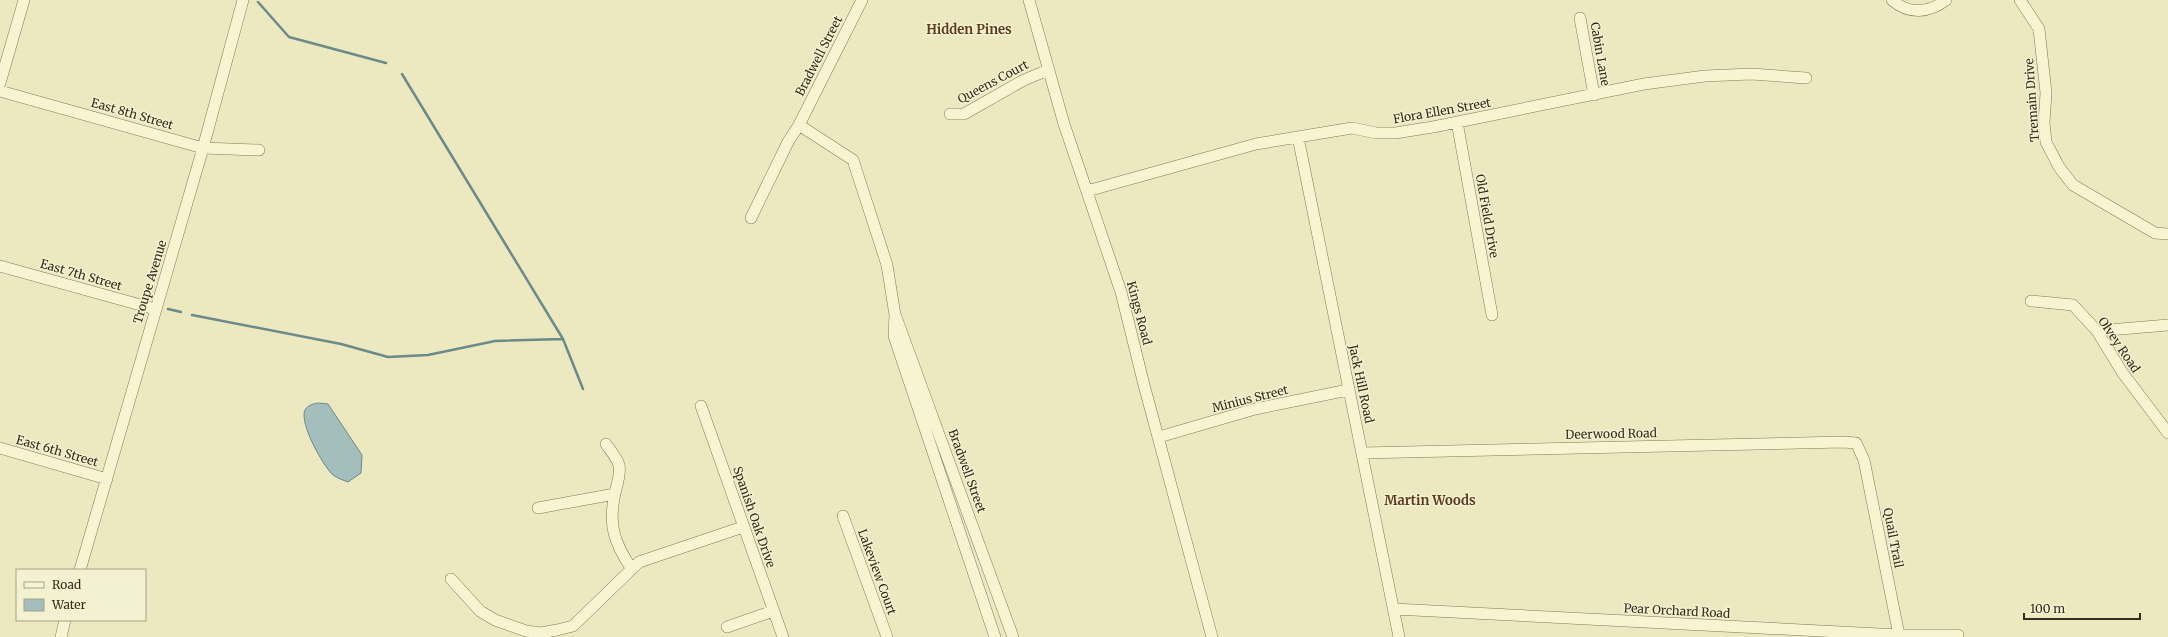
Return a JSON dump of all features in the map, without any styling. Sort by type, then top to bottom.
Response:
[{"type":"street","points":[[0,83],[24,0]]},
{"type":"street","name":"Troupe Avenue","points":[[80,569],[203,148],[243,0]]},
{"type":"street","name":"Bradwell Street","points":[[751,218],[788,142],[799,125],[862,0]]},
{"type":"street","name":"Kings Road","points":[[1029,0],[1048,70],[1121,292],[1212,637]]},
{"type":"street","points":[[1892,0],[1899,6],[1921,11],[1931,10],[1946,0]]},
{"type":"street","name":"Tremain Drive","points":[[2020,0],[2039,29],[2046,93],[2044,123],[2046,142],[2059,167],[2073,185],[2155,233],[2168,234]]},
{"type":"street","name":"Cabin Lane","points":[[1580,18],[1594,95]]},
{"type":"street","name":"Queens Court","points":[[950,114],[964,114],[1024,80],[1048,70]]},
{"type":"street","name":"Flora Ellen Street","points":[[1087,191],[1256,144],[1352,128],[1376,133],[1395,133],[1644,84],[1705,76],[1751,74],[1806,78]]},
{"type":"street","name":"East 8th Street","points":[[0,91],[203,148],[259,150]]},
{"type":"street","name":"Old Field Drive","points":[[1457,122],[1492,315]]},
{"type":"street","name":"Bradwell Street","points":[[799,125],[852,160],[884,253],[892,289],[895,315],[894,336],[995,637]]},
{"type":"street","name":"Jack Hill Road","points":[[1298,137],[1399,637]]},
{"type":"street","name":"East 7th Street","points":[[0,266],[155,309]]},
{"type":"street","name":"Olvey Road","points":[[2031,301],[2073,305],[2097,331],[2122,372],[2168,433]]},
{"type":"street","name":"Bradwell Street","points":[[895,315],[903,332],[1013,637]]},
{"type":"street","points":[[2097,331],[2168,325]]},
{"type":"street","name":"Minius Street","points":[[1159,437],[1255,409],[1348,390]]},
{"type":"street","name":"Spanish Oak Drive","points":[[701,406],[783,637]]},
{"type":"street","name":"Deerwood Road","points":[[1362,453],[1843,442],[1856,443],[1858,447]]},
{"type":"street","points":[[606,444],[618,465],[619,473],[612,524],[618,548],[631,568]]},
{"type":"street","name":"Quail Trail","points":[[1858,447],[1864,460],[1899,635]]},
{"type":"street","name":"East 6th Street","points":[[0,448],[107,479]]},
{"type":"street","points":[[538,508],[615,494]]},
{"type":"street","name":"Lakeview Court","points":[[843,516],[887,637]]},
{"type":"street","points":[[451,579],[480,611],[495,620],[524,634],[541,633],[573,626],[593,609],[638,562],[743,527]]},
{"type":"street","name":"Pear Orchard Road","points":[[1394,609],[1899,635],[1958,635]]},
{"type":"street","points":[[727,627],[773,611]]},
{"type":"street","points":[[60,637],[66,621]]},
{"type":"water","points":[[312,404],[328,404],[362,455],[361,473],[348,482],[333,475],[329,470],[318,454],[305,424],[304,416],[306,408]]},
{"type":"waterway","points":[[258,2],[289,37],[386,63]]},
{"type":"waterway","points":[[402,74],[563,339],[583,389]]},
{"type":"waterway","points":[[168,309],[181,312]]},
{"type":"waterway","points":[[192,315],[341,344],[388,357],[428,355],[495,341],[563,339]]},
{"type":"district","name":"Hidden Pines","points":[[969,29]]},
{"type":"district","name":"Martin Woods","points":[[1430,500]]}]
